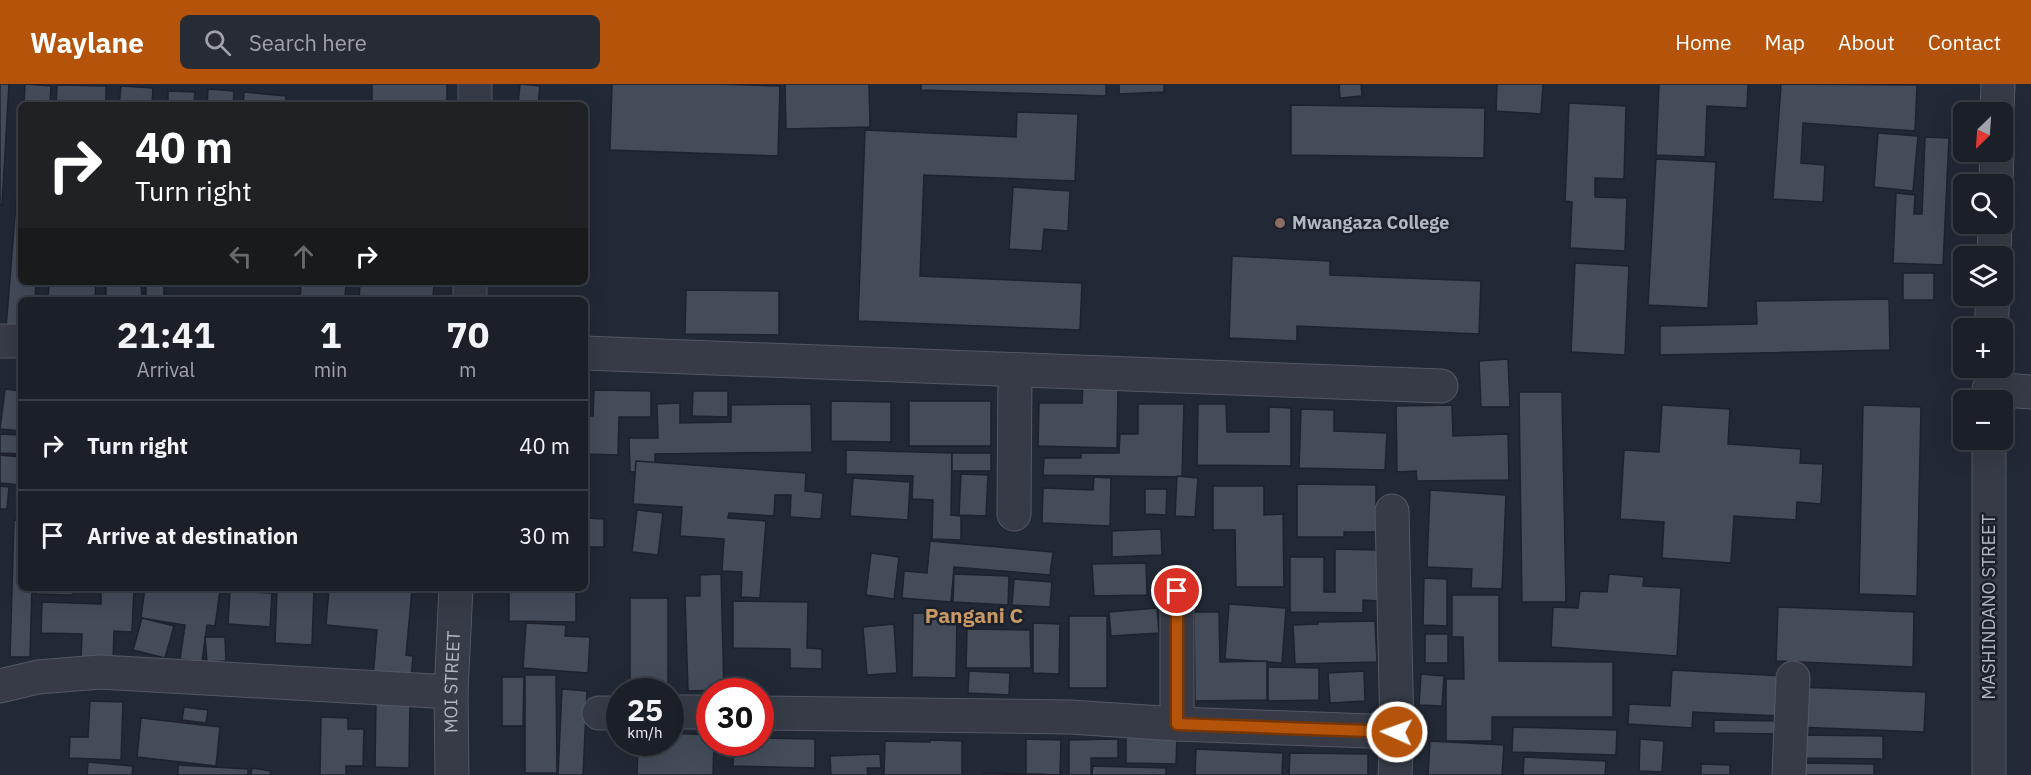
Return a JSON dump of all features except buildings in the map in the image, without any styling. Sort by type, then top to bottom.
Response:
[{"type":"street","points":[[475,84],[475,102]]},
{"type":"street","points":[[1997,102],[1998,84]]},
{"type":"street","points":[[0,341],[18,341]]},
{"type":"street","points":[[588,353],[1441,386]]},
{"type":"street","points":[[1014,514],[1015,370]]},
{"type":"street","points":[[1989,386],[2031,392]]},
{"type":"street","name":"MASHINDANO STREET","points":[[1989,450],[1989,775]]},
{"type":"street","points":[[1392,511],[1397,732],[1395,775]]},
{"type":"street","name":"MOI STREET","points":[[452,775],[451,692],[456,591]]},
{"type":"street","points":[[1177,591],[1177,724]]},
{"type":"street","points":[[0,686],[38,677],[100,672],[451,692]]},
{"type":"street","points":[[1789,775],[1793,678]]},
{"type":"street","points":[[774,712],[1070,717],[1177,724],[1397,732]]},
{"type":"place","name":"Mwangaza College","points":[[1280,223]]},
{"type":"district","name":"Pangani C","points":[[974,616]]},
{"type":"route","points":[[1177,591],[1177,724],[1397,732]]}]
